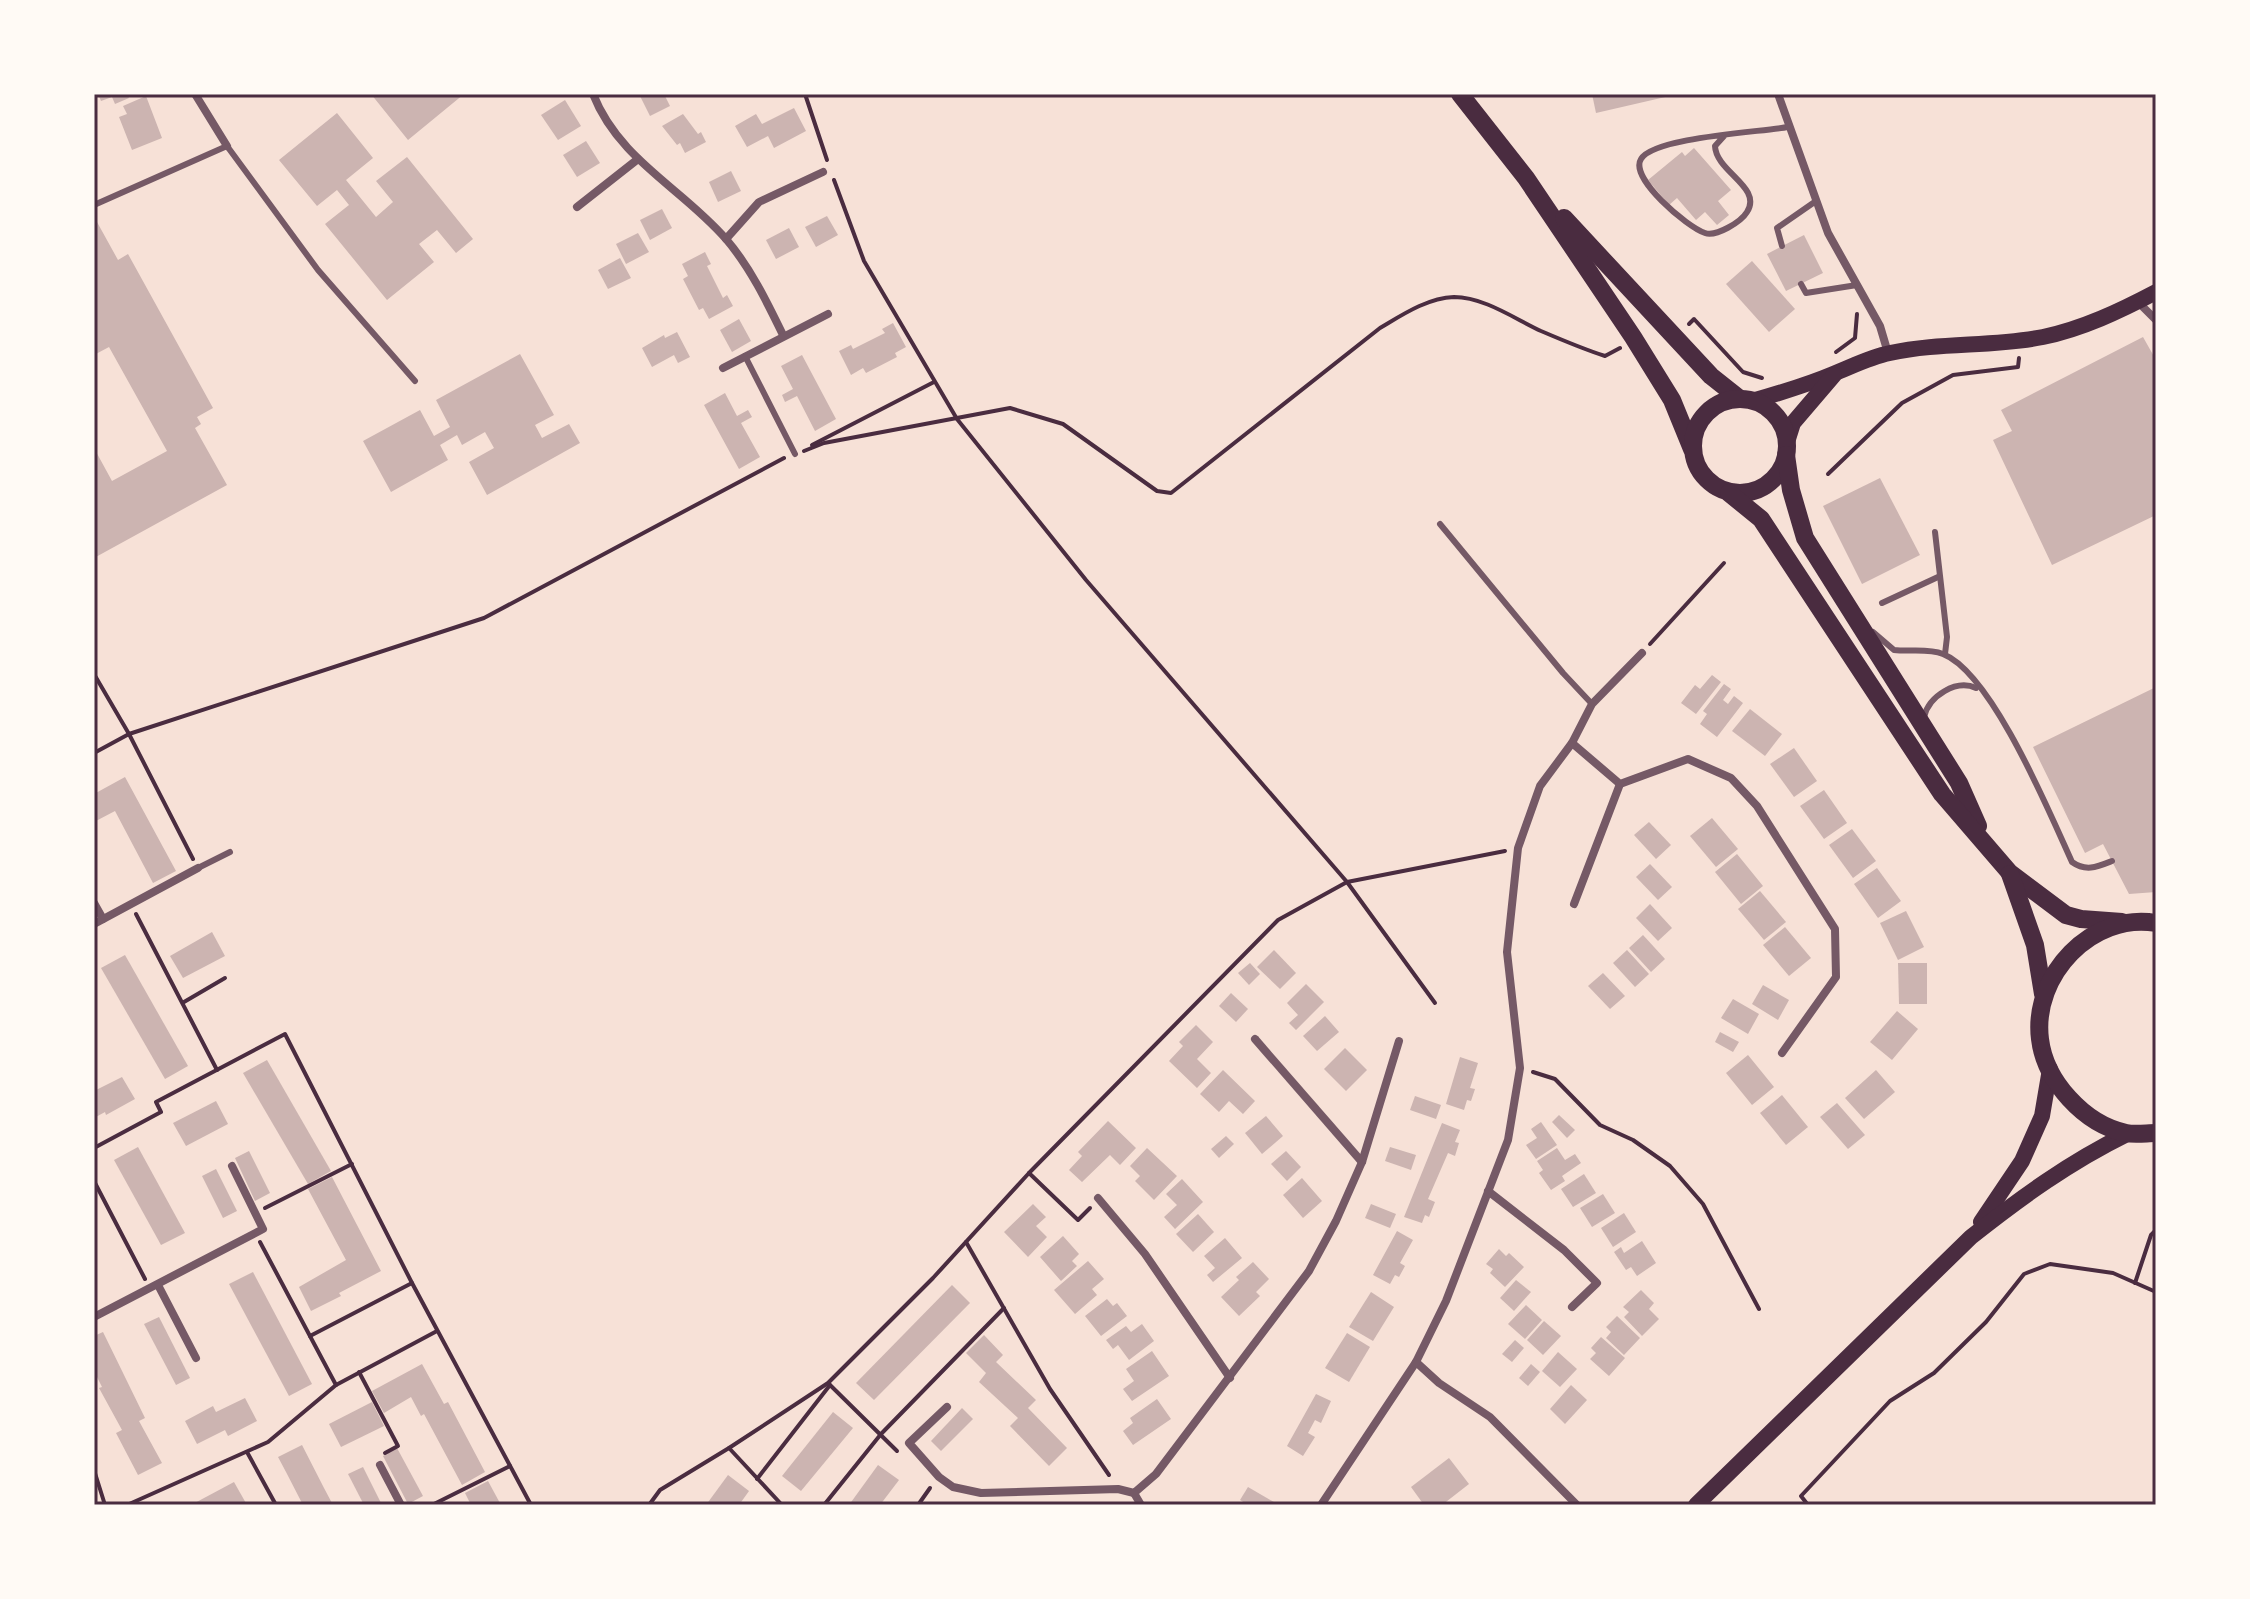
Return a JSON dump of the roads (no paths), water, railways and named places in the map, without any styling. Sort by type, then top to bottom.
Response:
[{"type":"main road","points":[[1460,94],[1526,178],[1633,337],[1672,400],[1702,475],[1710,484],[1729,493],[1761,519],[1942,794],[2010,873],[2066,915],[2081,919],[2156,923]]},
{"type":"main road","points":[[1526,178],[1711,376],[1746,400],[1766,407],[1778,418],[1787,449],[1791,490],[1805,538],[1959,783],[1984,840]]},
{"type":"main road","points":[[1692,449],[1700,422],[1711,409],[1725,401],[1746,400],[1832,365],[1855,363],[1888,353],[1929,346],[2043,337],[2077,327],[2156,292]]},
{"type":"main road","points":[[1729,493],[1745,494],[1761,489],[1773,480],[1782,468],[1793,423],[1832,365]]},
{"type":"main road","points":[[2010,873],[2035,945],[2043,994],[2040,1040],[2050,1069],[2068,1098],[2104,1125],[2127,1134],[2156,1133]]},
{"type":"main road","points":[[2043,994],[2065,958],[2086,938],[2122,922]]},
{"type":"main road","points":[[1971,1237],[2022,1161],[2042,1116],[2050,1069]]},
{"type":"main road","points":[[1696,1505],[1971,1237],[2085,1154],[2127,1134]]},
{"type":"street","points":[[195,94],[227,146]]},
{"type":"street","points":[[593,94],[602,118],[638,159],[726,239],[762,291],[783,335]]},
{"type":"street","points":[[1778,94],[1828,233],[1880,326],[1888,353]]},
{"type":"street","points":[[577,207],[638,159]]},
{"type":"street","points":[[726,239],[759,202],[823,172]]},
{"type":"street","points":[[2137,302],[2156,320]]},
{"type":"street","points":[[723,368],[828,314]]},
{"type":"street","points":[[1321,1505],[1416,1362],[1446,1301],[1508,1140],[1520,1068],[1507,952],[1518,848],[1540,786],[1572,743],[1592,704],[1642,653]]},
{"type":"street","points":[[1572,743],[1620,784]]},
{"type":"street","points":[[1574,904],[1620,784],[1688,759],[1731,778],[1757,806],[1835,929],[1836,977],[1782,1053]]},
{"type":"street","points":[[94,903],[98,922],[198,868]]},
{"type":"street","points":[[1255,1039],[1362,1162]]},
{"type":"street","points":[[1134,1493],[1156,1474],[1309,1271],[1336,1221],[1362,1162],[1399,1041]]},
{"type":"street","points":[[94,1317],[263,1229],[232,1166]]},
{"type":"street","points":[[1488,1191],[1564,1250],[1597,1283],[1572,1307]]},
{"type":"street","points":[[1098,1198],[1162,1277],[1230,1378]]},
{"type":"street","points":[[154,1286],[196,1358]]},
{"type":"street","points":[[1416,1362],[1439,1383],[1490,1417],[1577,1505]]},
{"type":"street","points":[[947,1407],[909,1443],[939,1477],[953,1487],[981,1493],[1118,1489],[1134,1493],[1141,1505]]},
{"type":"street","points":[[380,1465],[401,1505]]},
{"type":"lane","points":[[1725,135],[1715,146],[1715,155],[1746,188],[1750,202],[1746,214],[1715,234],[1703,233],[1667,206],[1644,181],[1639,171],[1640,160],[1649,151],[1664,145],[1725,135],[1788,127]]},
{"type":"lane","points":[[94,205],[227,146],[318,270],[415,381]]},
{"type":"lane","points":[[1782,246],[1777,228],[1816,201]]},
{"type":"lane","points":[[1801,284],[1806,293],[1857,285]]},
{"type":"lane","points":[[745,356],[795,454]]},
{"type":"lane","points":[[1440,524],[1592,704]]},
{"type":"lane","points":[[1935,532],[1947,637],[1945,654]]},
{"type":"lane","points":[[1882,603],[1938,577]]},
{"type":"lane","points":[[1838,594],[1884,644],[1894,650],[1945,654],[1963,668],[2011,733],[2072,862],[2081,869],[2095,868],[2112,861]]},
{"type":"lane","points":[[1922,724],[1926,708],[1956,685],[1968,684],[1980,690]]},
{"type":"lane","points":[[198,868],[230,852]]}]
